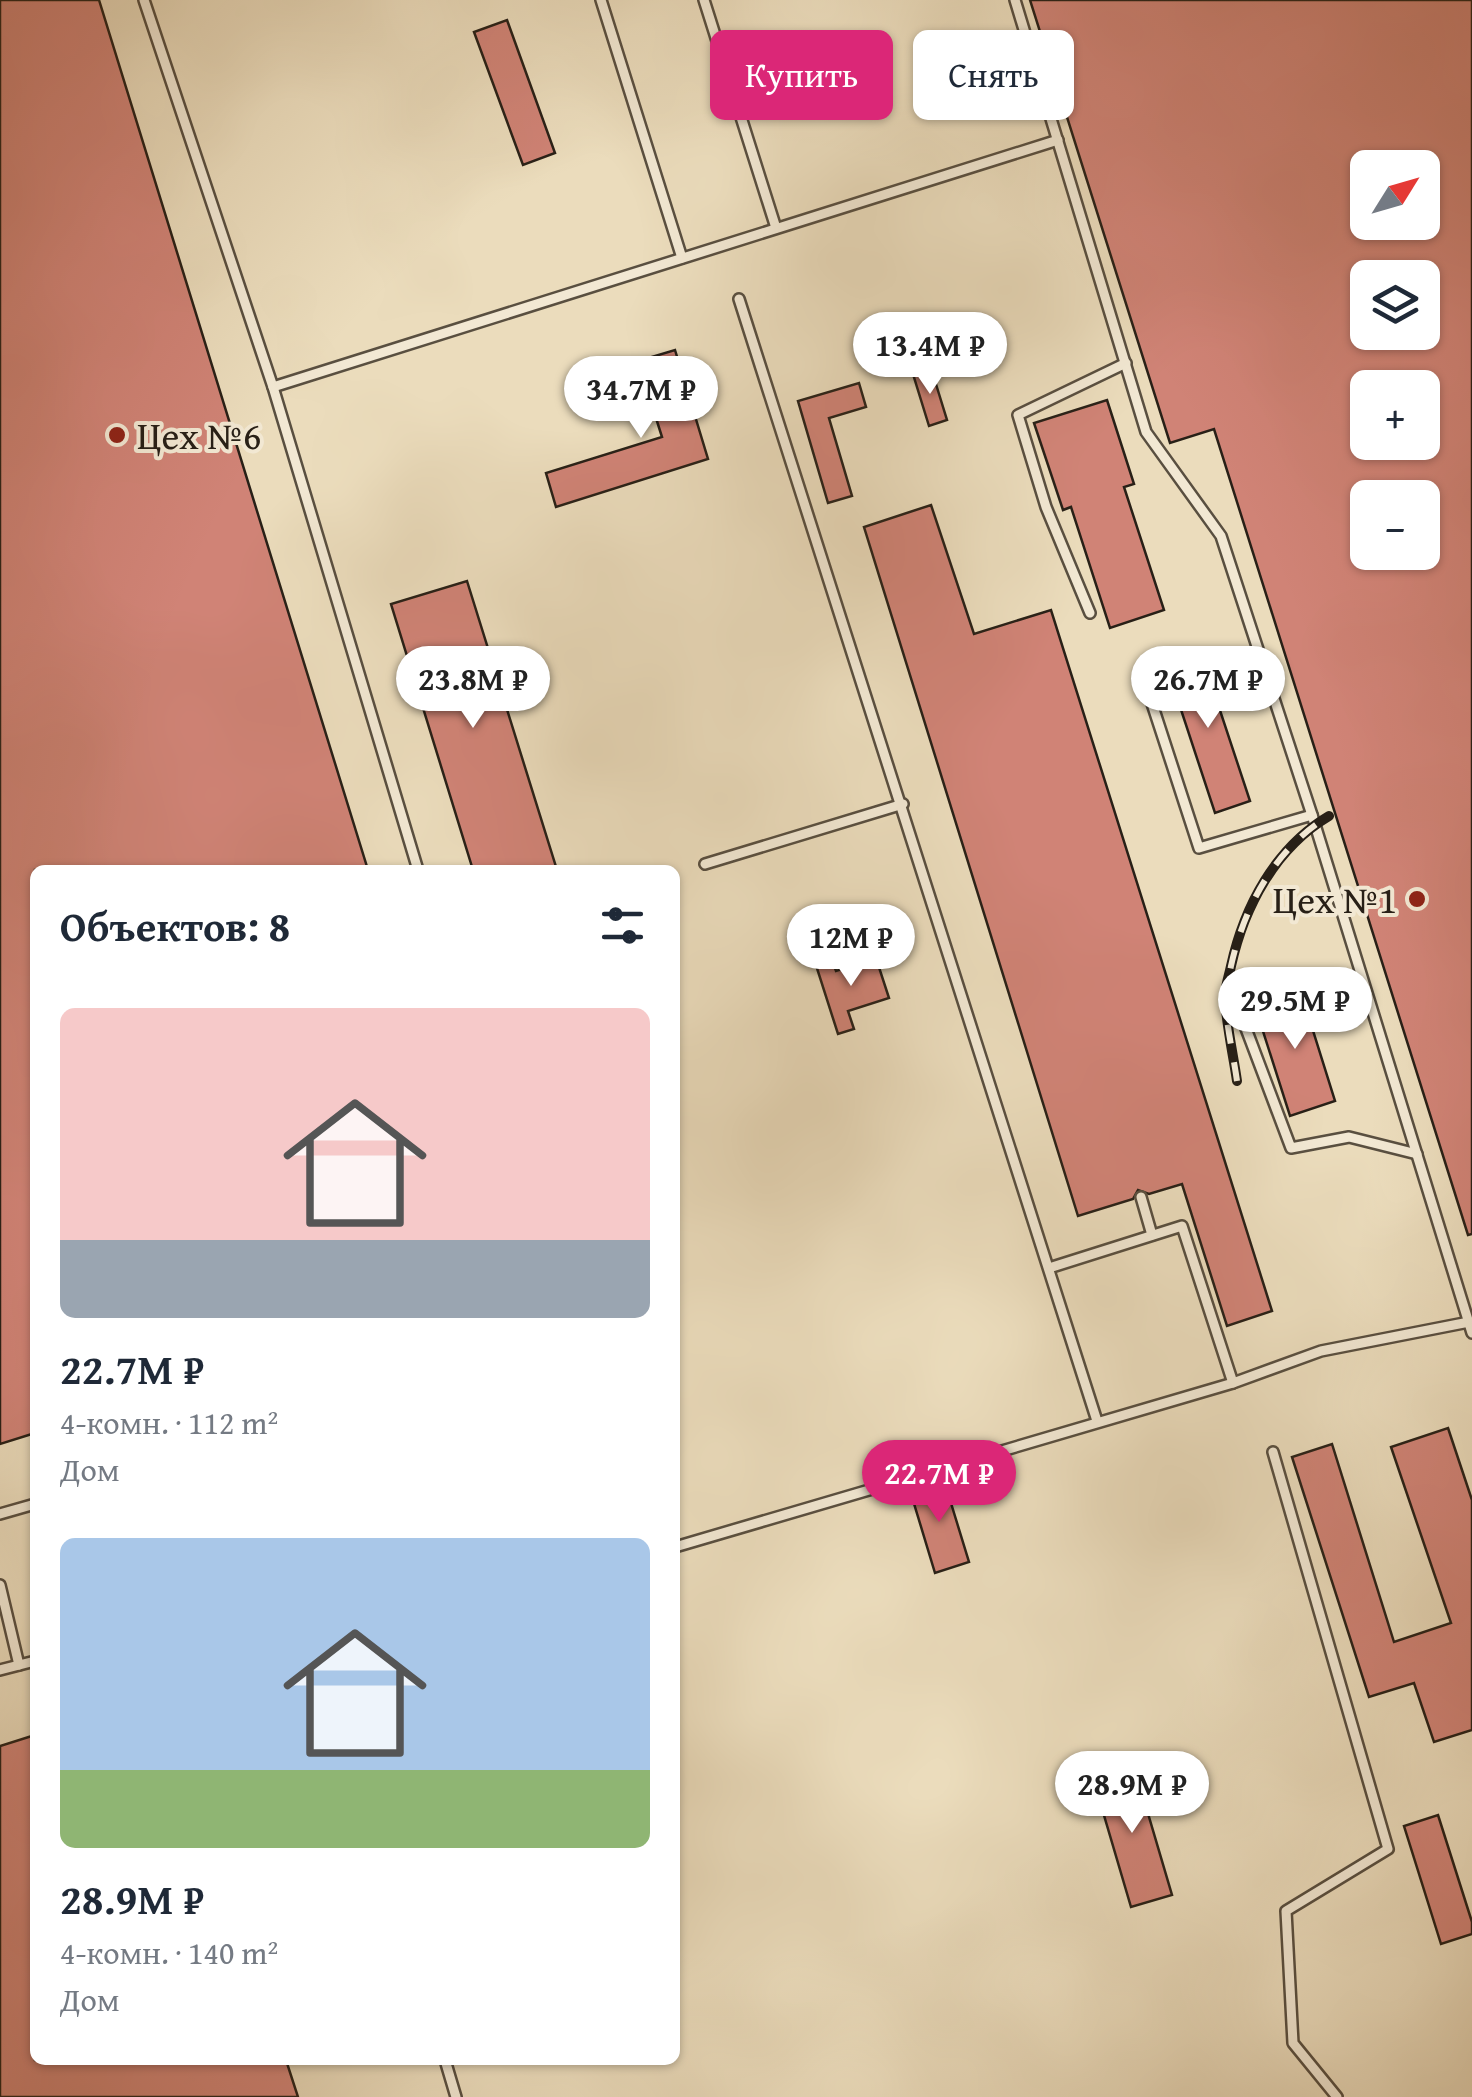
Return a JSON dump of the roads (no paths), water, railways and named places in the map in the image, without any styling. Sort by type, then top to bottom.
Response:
[{"type":"lane","points":[[144,0],[273,386],[417,865]]},
{"type":"lane","points":[[602,0],[682,258]]},
{"type":"lane","points":[[704,0],[776,228]]},
{"type":"lane","points":[[680,1546],[1232,1383],[1320,1351],[1470,1327],[1312,815],[1221,536],[1146,432],[1016,0]]},
{"type":"lane","points":[[273,386],[1058,140]]},
{"type":"lane","points":[[739,299],[1097,1422]]},
{"type":"lane","points":[[1090,613],[1046,508],[1018,415],[1126,363]]},
{"type":"lane","points":[[1144,682],[1199,848],[1312,815]]},
{"type":"lane","points":[[704,864],[903,804]]},
{"type":"lane","points":[[1236,1002],[1291,1148],[1349,1137],[1417,1154]]},
{"type":"lane","points":[[1141,1196],[1152,1236]]},
{"type":"lane","points":[[1049,1268],[1182,1226],[1232,1383]]},
{"type":"lane","points":[[1273,1452],[1388,1850],[1286,1911],[1293,2043],[1338,2097]]},
{"type":"lane","points":[[0,1514],[30,1505]]},
{"type":"lane","points":[[0,1586],[19,1665]]},
{"type":"lane","points":[[0,1670],[30,1662]]},
{"type":"lane","points":[[446,2065],[456,2097]]},
{"type":"railway","points":[[1237,1081],[1225,996],[1244,922],[1278,862],[1310,829],[1329,816]]},
{"type":"place","name":"Цех №6","points":[[117,435]]},
{"type":"place","name":"Цех №1","points":[[1417,899]]}]
